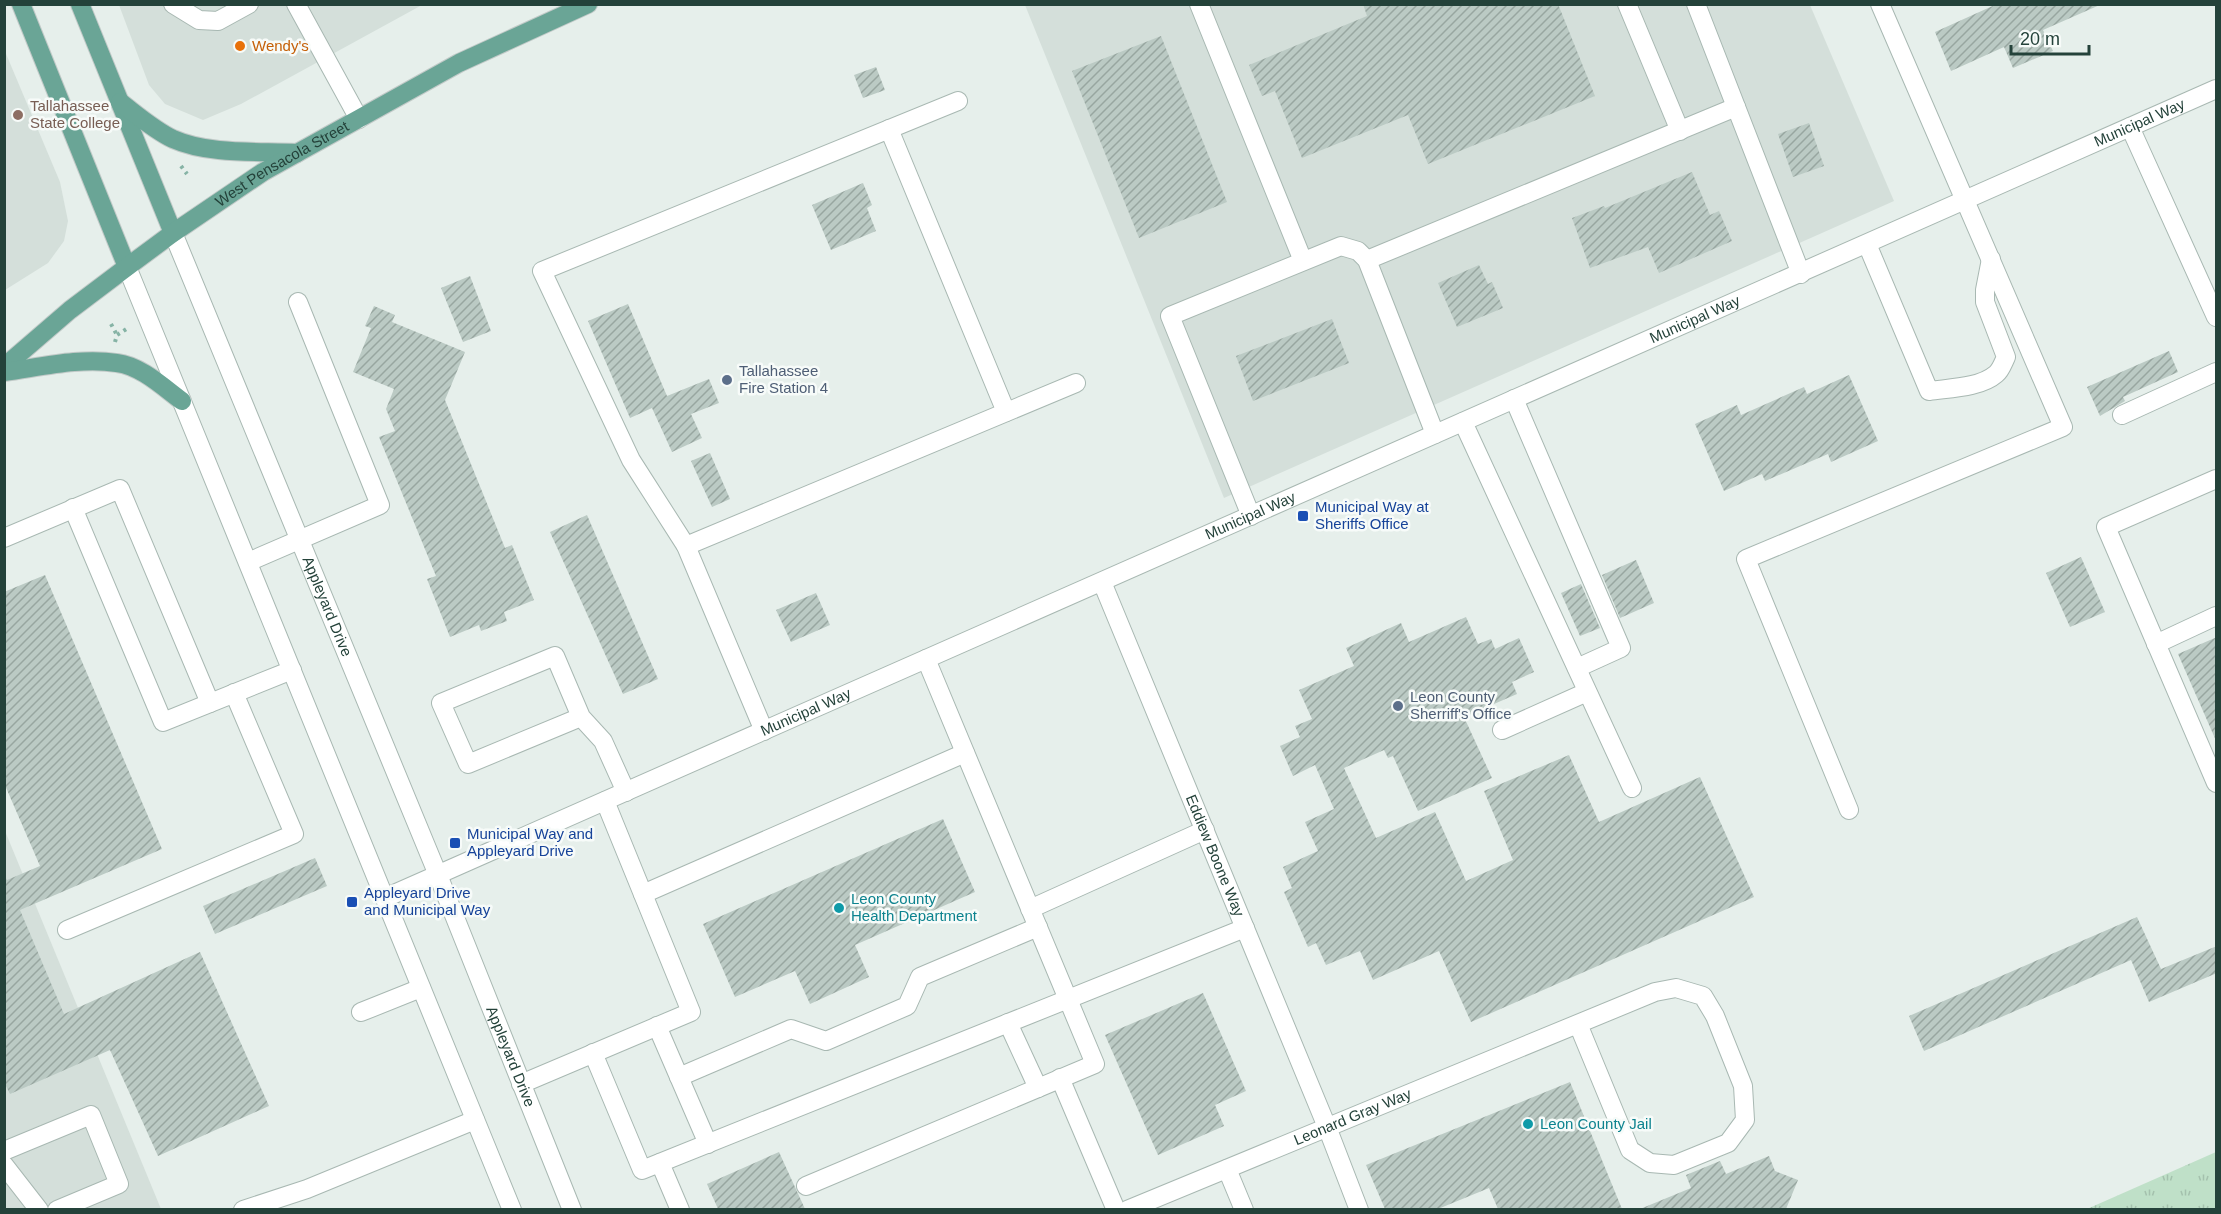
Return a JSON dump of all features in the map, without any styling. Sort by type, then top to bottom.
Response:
[{"type":"main road","points":[[21,4],[127,267]]},
{"type":"main road","name":"Appleyard Drive","points":[[80,4],[173,233]]},
{"type":"main road","name":"West Pensacola Street","points":[[4,367],[70,310],[127,267],[263,172],[459,63],[585,5]]},
{"type":"main road","points":[[120,102],[154,128],[173,139],[203,148],[297,153]]},
{"type":"main road","points":[[4,372],[76,362],[118,363],[144,374],[182,400]]},
{"type":"street","points":[[173,4],[199,20],[203,12],[218,21],[249,4]]},
{"type":"street","points":[[296,4],[359,119]]},
{"type":"street","points":[[1199,4],[1303,261]]},
{"type":"street","points":[[1627,4],[1680,131]]},
{"type":"street","points":[[1696,4],[1801,274]]},
{"type":"street","points":[[1849,810],[1746,559],[2063,427],[1880,4]]},
{"type":"street","name":"Municipal Way","points":[[385,898],[2217,89]]},
{"type":"street","points":[[764,731],[686,546],[631,460],[542,271],[958,101]]},
{"type":"street","points":[[1367,260],[1736,107]]},
{"type":"street","points":[[2130,127],[2217,317]]},
{"type":"street","points":[[889,129],[1006,412]]},
{"type":"street","name":"Appleyard Drive","points":[[173,233],[438,875],[572,1209]]},
{"type":"street","points":[[1867,244],[1929,391],[1977,383],[1996,374],[2006,357],[1985,302],[1991,259]]},
{"type":"street","points":[[1251,516],[1170,316],[1341,246],[1358,251],[1367,260],[1435,434]]},
{"type":"street","points":[[127,267],[512,1209]]},
{"type":"street","points":[[248,562],[380,505],[298,302]]},
{"type":"street","points":[[1997,334],[2019,325]]},
{"type":"street","points":[[2122,415],[2217,372]]},
{"type":"street","points":[[686,546],[1076,383]]},
{"type":"street","points":[[1514,399],[1621,648],[1577,668]]},
{"type":"street","points":[[1463,422],[1632,788]]},
{"type":"street","points":[[2216,780],[2106,527],[2217,479]]},
{"type":"street","points":[[4,538],[120,489],[210,703]]},
{"type":"street","points":[[74,508],[163,722],[292,669]]},
{"type":"street","name":"Eddiew Boone Way","points":[[1102,582],[1328,1127],[1359,1209]]},
{"type":"street","points":[[2156,644],[2217,616]]},
{"type":"street","points":[[581,717],[468,764],[441,703],[555,656],[581,717],[603,741],[626,792]]},
{"type":"street","points":[[806,1186],[1095,1064],[926,659]]},
{"type":"street","points":[[1502,730],[1587,692]]},
{"type":"street","points":[[67,930],[294,834],[234,693]]},
{"type":"street","points":[[644,894],[965,753]]},
{"type":"street","points":[[522,1084],[691,1012],[605,801]]},
{"type":"street","points":[[1030,909],[1204,830]]},
{"type":"street","points":[[679,1077],[791,1029],[826,1041],[907,1006],[920,977],[1038,927]]},
{"type":"street","points":[[593,1053],[642,1170],[1245,928]]},
{"type":"street","points":[[361,1012],[421,988]]},
{"type":"street","points":[[1676,988],[1702,996],[1714,1016],[1743,1086],[1745,1120],[1728,1143],[1674,1165],[1650,1163],[1630,1150],[1578,1024],[1655,992],[1676,988]]},
{"type":"street","points":[[1008,1023],[1038,1088]]},
{"type":"street","name":"Leonard Gray Way","points":[[1127,1209],[1578,1024]]},
{"type":"street","points":[[657,1026],[708,1144]]},
{"type":"street","points":[[1060,1078],[1116,1209]]},
{"type":"street","points":[[4,1151],[92,1115],[119,1184],[57,1209]]},
{"type":"street","points":[[243,1209],[308,1189],[475,1120]]},
{"type":"street","points":[[660,1163],[680,1209]]},
{"type":"street","points":[[4,1165],[39,1209]]},
{"type":"street","points":[[1227,1168],[1244,1209]]},
{"type":"path","points":[[171,171],[181,165],[187,174]]},
{"type":"path","points":[[111,324],[117,335],[128,328]]},
{"type":"shaded area","name":"Wendy's","points":[[119,5],[422,5],[241,104],[203,120],[165,104],[149,85]]},
{"type":"shaded area","points":[[1025,5],[1810,5],[1894,201],[1224,498]]},
{"type":"shaded area","name":"Tallahassee State College","points":[[4,49],[60,182],[68,221],[64,241],[48,263],[5,290]]},
{"type":"shaded area","points":[[5,831],[161,1209],[5,1209]]},
{"type":"green space","points":[[2216,1152],[2216,1209],[2087,1209]]},
{"type":"building","points":[[1363,4],[1558,4],[1595,96],[1428,164],[1408,115],[1302,158],[1275,91],[1262,96],[1249,65],[1367,16]]},
{"type":"building","points":[[1997,4],[2102,4],[2043,30],[2053,51],[2013,68],[2004,47],[1951,71],[1935,32]]},
{"type":"building","points":[[1161,36],[1227,202],[1139,238],[1072,71]]},
{"type":"building","points":[[876,67],[885,90],[863,98],[854,75]]},
{"type":"building","points":[[1809,123],[1824,166],[1793,177],[1778,134]]},
{"type":"building","points":[[1692,172],[1710,215],[1719,211],[1732,241],[1659,273],[1648,247],[1590,268],[1572,218],[1604,206],[1605,208]]},
{"type":"building","points":[[863,183],[872,205],[867,208],[876,231],[831,250],[812,205]]},
{"type":"building","points":[[1479,265],[1488,284],[1492,282],[1503,308],[1457,327],[1438,283]]},
{"type":"building","points":[[470,276],[491,331],[463,342],[441,288]]},
{"type":"building","points":[[628,304],[667,396],[709,379],[719,403],[691,414],[702,438],[672,452],[652,408],[630,418],[588,321]]},
{"type":"building","points":[[374,306],[395,315],[392,322],[465,352],[445,400],[505,548],[512,545],[534,600],[504,612],[507,621],[481,631],[479,625],[450,637],[427,579],[436,576],[379,437],[395,431],[386,409],[394,389],[353,372],[371,328],[365,326]]},
{"type":"building","points":[[1332,319],[1349,363],[1253,401],[1236,356]]},
{"type":"building","points":[[2169,351],[2178,372],[2123,397],[2125,401],[2100,416],[2087,387]]},
{"type":"building","points":[[1849,375],[1878,441],[1831,462],[1828,454],[1765,481],[1762,474],[1724,491],[1695,424],[1737,405],[1741,415],[1804,387],[1807,394]]},
{"type":"building","points":[[710,453],[730,499],[712,507],[691,461]]},
{"type":"building","points":[[587,515],[658,679],[623,694],[550,532]]},
{"type":"building","points":[[2081,557],[2105,612],[2070,627],[2046,573]]},
{"type":"building","points":[[1636,560],[1654,603],[1620,618],[1602,575]]},
{"type":"building","points":[[45,575],[162,849],[20,910],[64,1014],[200,952],[269,1106],[158,1156],[110,1050],[10,1094],[4,1082],[4,875],[7,880],[40,866],[4,783],[4,592]]},
{"type":"building","points":[[1581,584],[1600,628],[1580,636],[1561,593]]},
{"type":"building","points":[[816,593],[830,625],[791,642],[776,610]]},
{"type":"building","points":[[1466,617],[1478,644],[1491,639],[1495,649],[1519,638],[1534,672],[1512,682],[1517,694],[1464,717],[1492,778],[1418,811],[1393,756],[1388,758],[1384,750],[1344,768],[1376,838],[1435,812],[1466,881],[1513,860],[1484,791],[1569,755],[1599,822],[1700,777],[1754,897],[1471,1022],[1439,951],[1373,980],[1360,951],[1326,965],[1316,943],[1308,947],[1284,892],[1292,888],[1283,867],[1318,851],[1305,822],[1334,809],[1315,765],[1293,776],[1280,746],[1300,737],[1295,726],[1312,719],[1299,690],[1354,666],[1346,648],[1401,623],[1409,642]]},
{"type":"building","points":[[2217,637],[2217,743],[2178,654]]},
{"type":"building","name":"Leon County Health Department","points":[[943,819],[975,892],[855,945],[869,977],[810,1004],[795,971],[735,997],[703,924]]},
{"type":"building","points":[[315,858],[327,886],[215,934],[203,906]]},
{"type":"building","points":[[2137,917],[2161,969],[2217,946],[2217,973],[2149,1002],[2131,960],[1924,1051],[1909,1016]]},
{"type":"building","points":[[1203,993],[1246,1091],[1215,1105],[1224,1126],[1158,1155],[1105,1035]]},
{"type":"building","name":"Leon County Jail","points":[[1570,1082],[1622,1209],[1498,1209],[1489,1188],[1438,1209],[1385,1209],[1366,1165]]},
{"type":"building","points":[[779,1152],[805,1209],[718,1209],[707,1184]]},
{"type":"building","points":[[1769,1156],[1775,1171],[1798,1180],[1786,1209],[1640,1209],[1691,1188],[1686,1175],[1720,1161],[1726,1174]]},
{"type":"place","name":"Wendy's","points":[[240,46]]},
{"type":"place","name":"Tallahassee State College","points":[[18,115]]},
{"type":"place","name":"Tallahassee Fire Station 4","points":[[727,380]]},
{"type":"place","name":"Municipal Way at Sheriffs Office","points":[[1303,516]]},
{"type":"place","name":"Leon County Sherriff's Office","points":[[1398,706]]},
{"type":"place","name":"Municipal Way and Appleyard Drive","points":[[455,843]]},
{"type":"place","name":"Appleyard Drive and Municipal Way","points":[[352,902]]},
{"type":"place","name":"Leon County Health Department","points":[[839,908]]},
{"type":"place","name":"Leon County Jail","points":[[1528,1124]]}]
